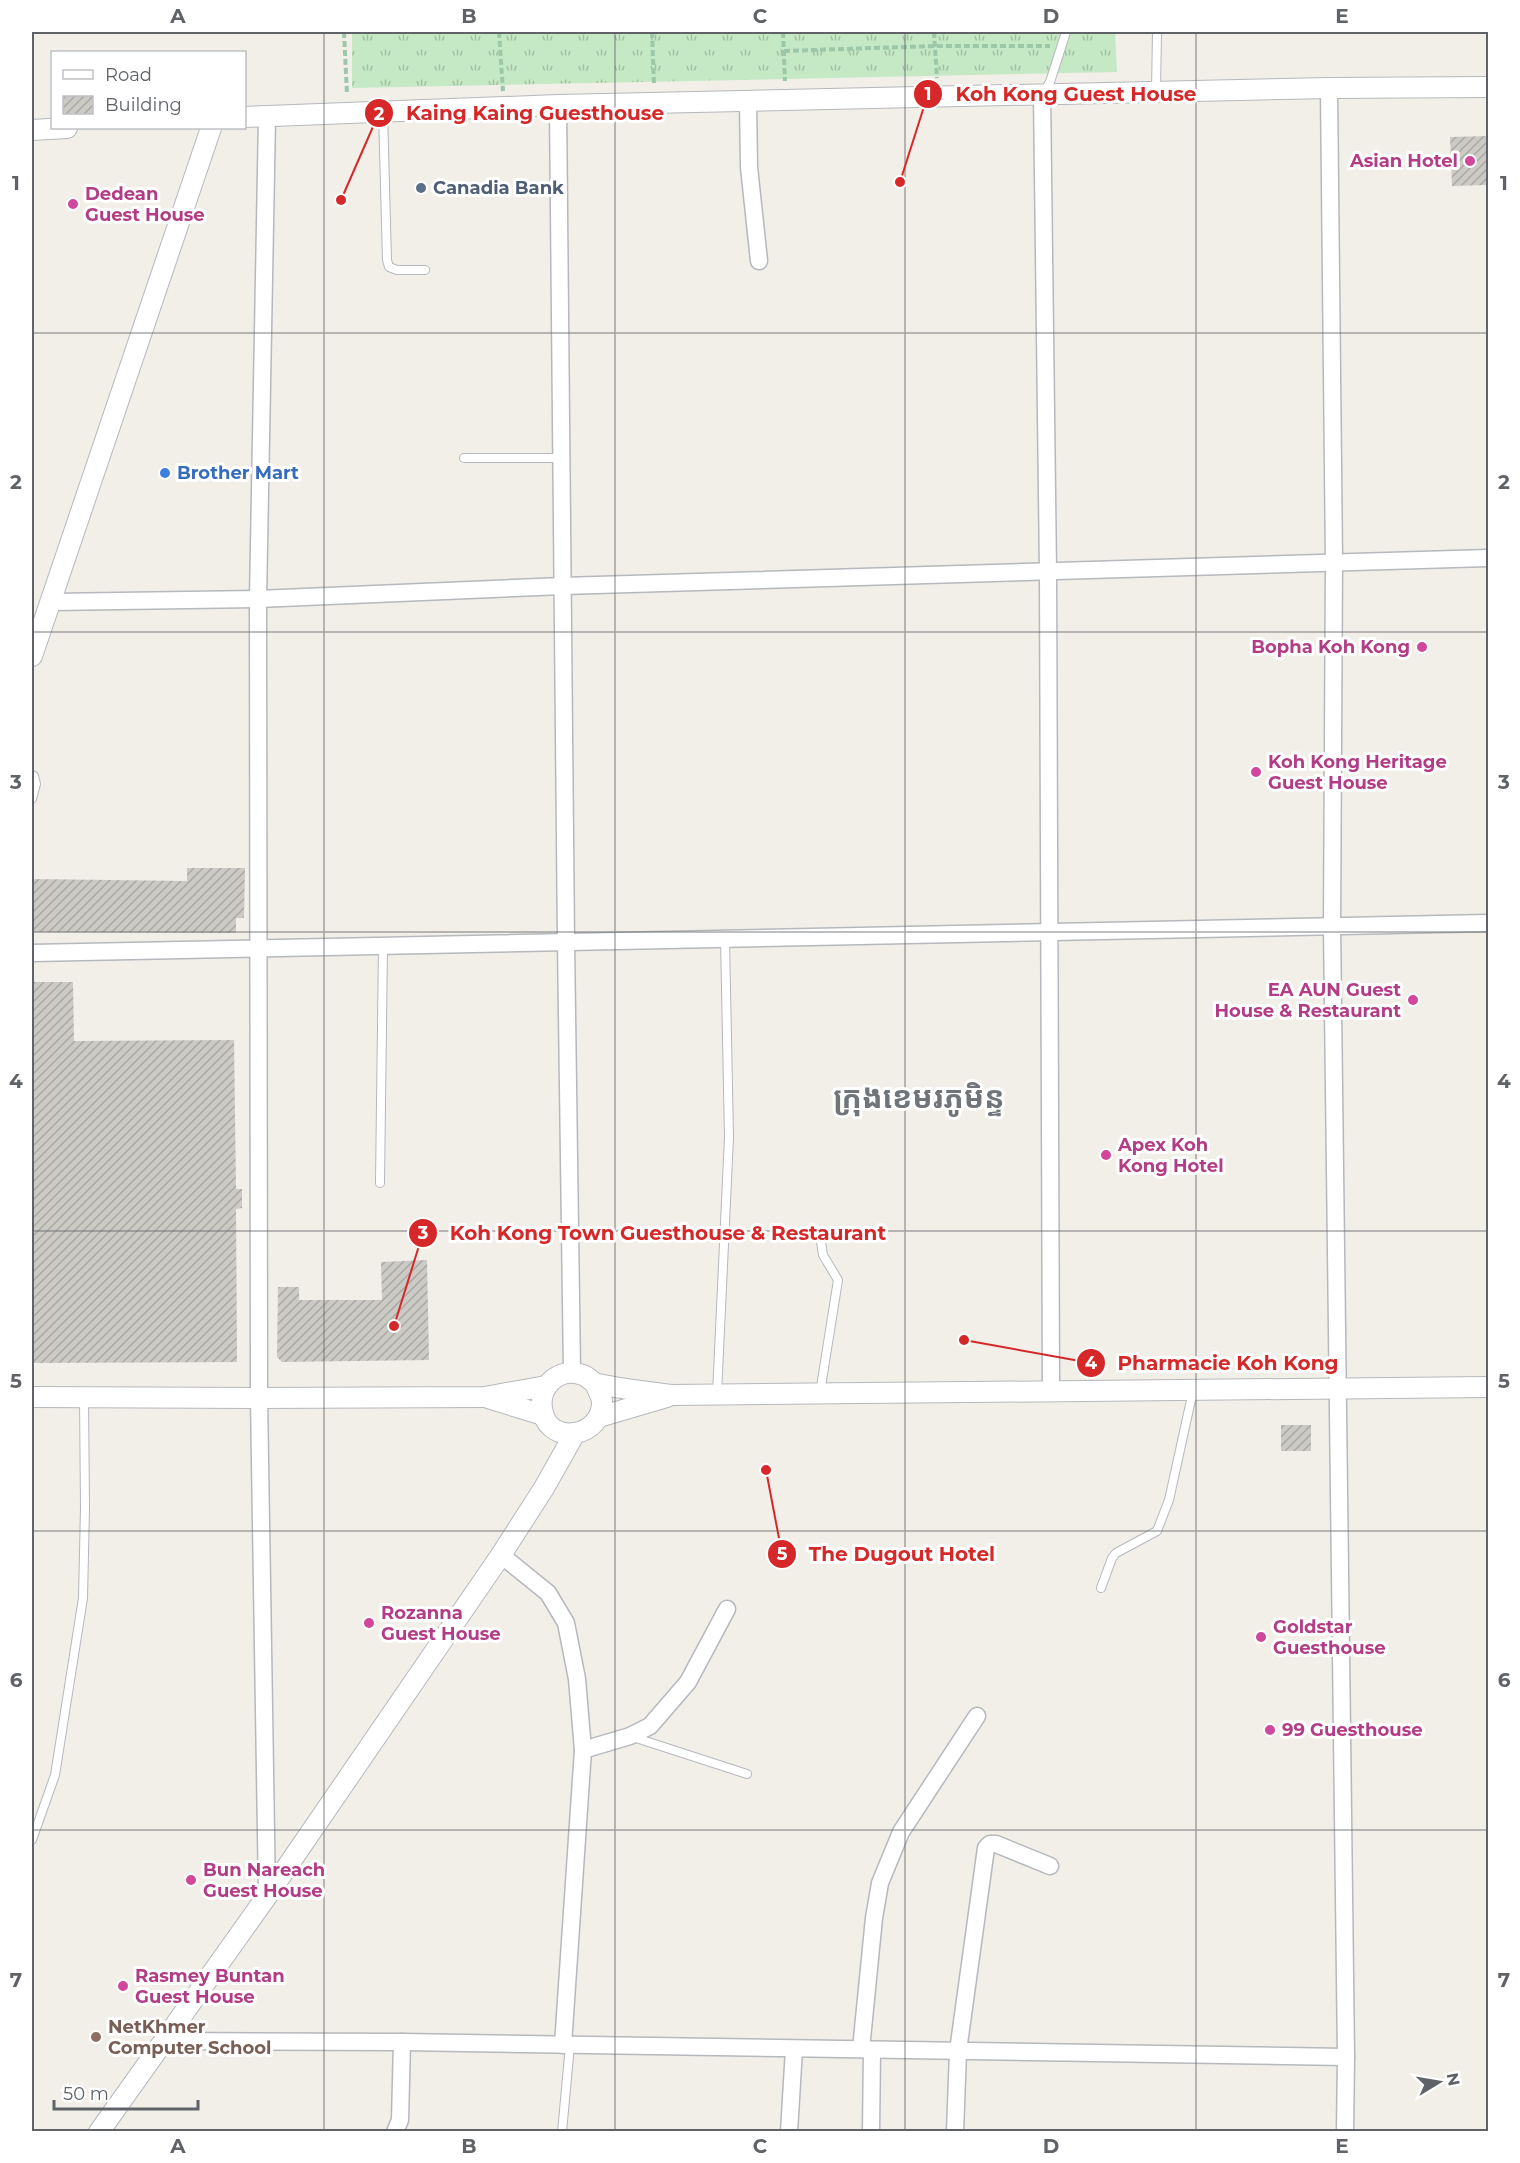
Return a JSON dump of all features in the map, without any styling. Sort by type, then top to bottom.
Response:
[{"type":"street","points":[[246,117],[558,105],[1329,88],[1488,87]]},
{"type":"street","points":[[1329,88],[1334,562],[1332,926],[1346,2057],[1345,2132]]},
{"type":"street","points":[[1042,94],[1048,572],[1051,1391]]},
{"type":"street","points":[[748,101],[749,167],[759,261]]},
{"type":"street","points":[[558,105],[572,1372]]},
{"type":"street","points":[[267,117],[258,599],[259,1398],[267,1896]]},
{"type":"street","points":[[32,130],[51,129]]},
{"type":"street","points":[[32,656],[211,129]]},
{"type":"street","points":[[51,602],[258,599],[563,586],[1488,558]]},
{"type":"street","points":[[32,953],[1488,923]]},
{"type":"street","points":[[485,1397],[548,1421],[563,1433],[575,1434],[585,1431],[599,1417],[602,1400],[595,1383],[585,1375],[572,1372],[552,1378],[546,1386],[541,1400],[548,1421],[555,1469]]},
{"type":"street","points":[[595,1383],[672,1395],[1488,1387]]},
{"type":"street","points":[[32,1397],[485,1397],[546,1386]]},
{"type":"street","points":[[599,1417],[672,1395]]},
{"type":"street","points":[[99,2132],[267,1896],[501,1555],[575,1434]]},
{"type":"street","points":[[501,1555],[548,1593],[566,1623],[577,1679],[583,1750],[566,2045]]},
{"type":"street","points":[[583,1750],[630,1736],[650,1726],[688,1682],[727,1609]]},
{"type":"street","points":[[871,2132],[867,2049],[874,1918],[880,1883],[901,1832],[977,1716]]},
{"type":"street","points":[[955,2132],[958,2051],[986,1848],[990,1844],[996,1844],[1050,1866]]},
{"type":"street","points":[[162,2041],[402,2042],[1346,2057]]},
{"type":"street","points":[[395,2132],[400,2120],[402,2042]]},
{"type":"street","points":[[789,2132],[794,2049]]},
{"type":"lane","points":[[1042,94],[1050,82],[1066,32]]},
{"type":"lane","points":[[1156,92],[1158,32]]},
{"type":"lane","points":[[383,112],[387,260],[389,267],[397,270],[425,270]]},
{"type":"lane","points":[[464,458],[561,458]]},
{"type":"lane","points":[[32,775],[36,784],[32,799]]},
{"type":"lane","points":[[717,1394],[729,1137],[725,939]]},
{"type":"lane","points":[[380,1183],[383,946]]},
{"type":"lane","points":[[820,1235],[824,1255],[838,1280],[820,1393]]},
{"type":"lane","points":[[1101,1588],[1116,1553],[1157,1531],[1169,1500],[1193,1390]]},
{"type":"lane","points":[[32,1840],[55,1775],[83,1598],[84,1398]]},
{"type":"lane","points":[[630,1736],[747,1774]]},
{"type":"lane","points":[[562,2132],[566,2045]]},
{"type":"path","points":[[344,32],[346,94],[357,94]]},
{"type":"path","points":[[499,32],[502,92]]},
{"type":"path","points":[[652,32],[654,88]]},
{"type":"path","points":[[783,32],[785,85]]},
{"type":"path","points":[[934,32],[937,81]]},
{"type":"path","points":[[784,51],[935,46],[1062,46]]},
{"type":"green space","points":[[352,32],[1115,32],[1117,72],[352,88]]},
{"type":"building","name":"Asian Hotel","points":[[1488,136],[1488,185],[1452,186],[1450,137]]},
{"type":"building","points":[[187,868],[245,868],[244,918],[236,918],[236,933],[32,932],[32,879],[187,881]]},
{"type":"building","points":[[32,982],[73,982],[74,1041],[234,1040],[236,1189],[242,1189],[242,1208],[236,1209],[237,1362],[32,1363]]},
{"type":"building","points":[[427,1260],[429,1360],[282,1362],[277,1357],[278,1287],[299,1287],[299,1300],[382,1300],[381,1262]]},
{"type":"building","points":[[1281,1425],[1311,1425],[1311,1451],[1281,1451]]},
{"type":"place","name":"Asian Hotel","points":[[1470,161]]},
{"type":"place","name":"Koh Kong Guest House","points":[[900,182]]},
{"type":"place","name":"Canadia Bank","points":[[421,188]]},
{"type":"place","name":"Kaing Kaing Guesthouse","points":[[341,200]]},
{"type":"place","name":"Dedean Guest House","points":[[73,204]]},
{"type":"place","name":"Brother Mart","points":[[165,473]]},
{"type":"place","name":"Bopha Koh Kong","points":[[1422,647]]},
{"type":"place","name":"Koh Kong Heritage Guest House","points":[[1256,772]]},
{"type":"place","name":"EA AUN Guest House & Restaurant","points":[[1413,1000]]},
{"type":"place","name":"Apex Koh Kong Hotel","points":[[1106,1155]]},
{"type":"place","name":"Koh Kong Town Guesthouse & Restaurant","points":[[394,1326]]},
{"type":"place","name":"Pharmacie Koh Kong","points":[[964,1340]]},
{"type":"place","name":"The Dugout Hotel","points":[[766,1470]]},
{"type":"place","name":"Rozanna Guest House","points":[[369,1623]]},
{"type":"place","name":"Goldstar Guesthouse","points":[[1261,1637]]},
{"type":"place","name":"99 Guesthouse","points":[[1270,1730]]},
{"type":"place","name":"Bun Nareach Guest House","points":[[191,1880]]},
{"type":"place","name":"Rasmey Buntan Guest House","points":[[123,1986]]},
{"type":"place","name":"NetKhmer Computer School","points":[[96,2037]]},
{"type":"district","name":"ក្រុងខេមរភូមិន្ទ","points":[[919,1098]]}]
